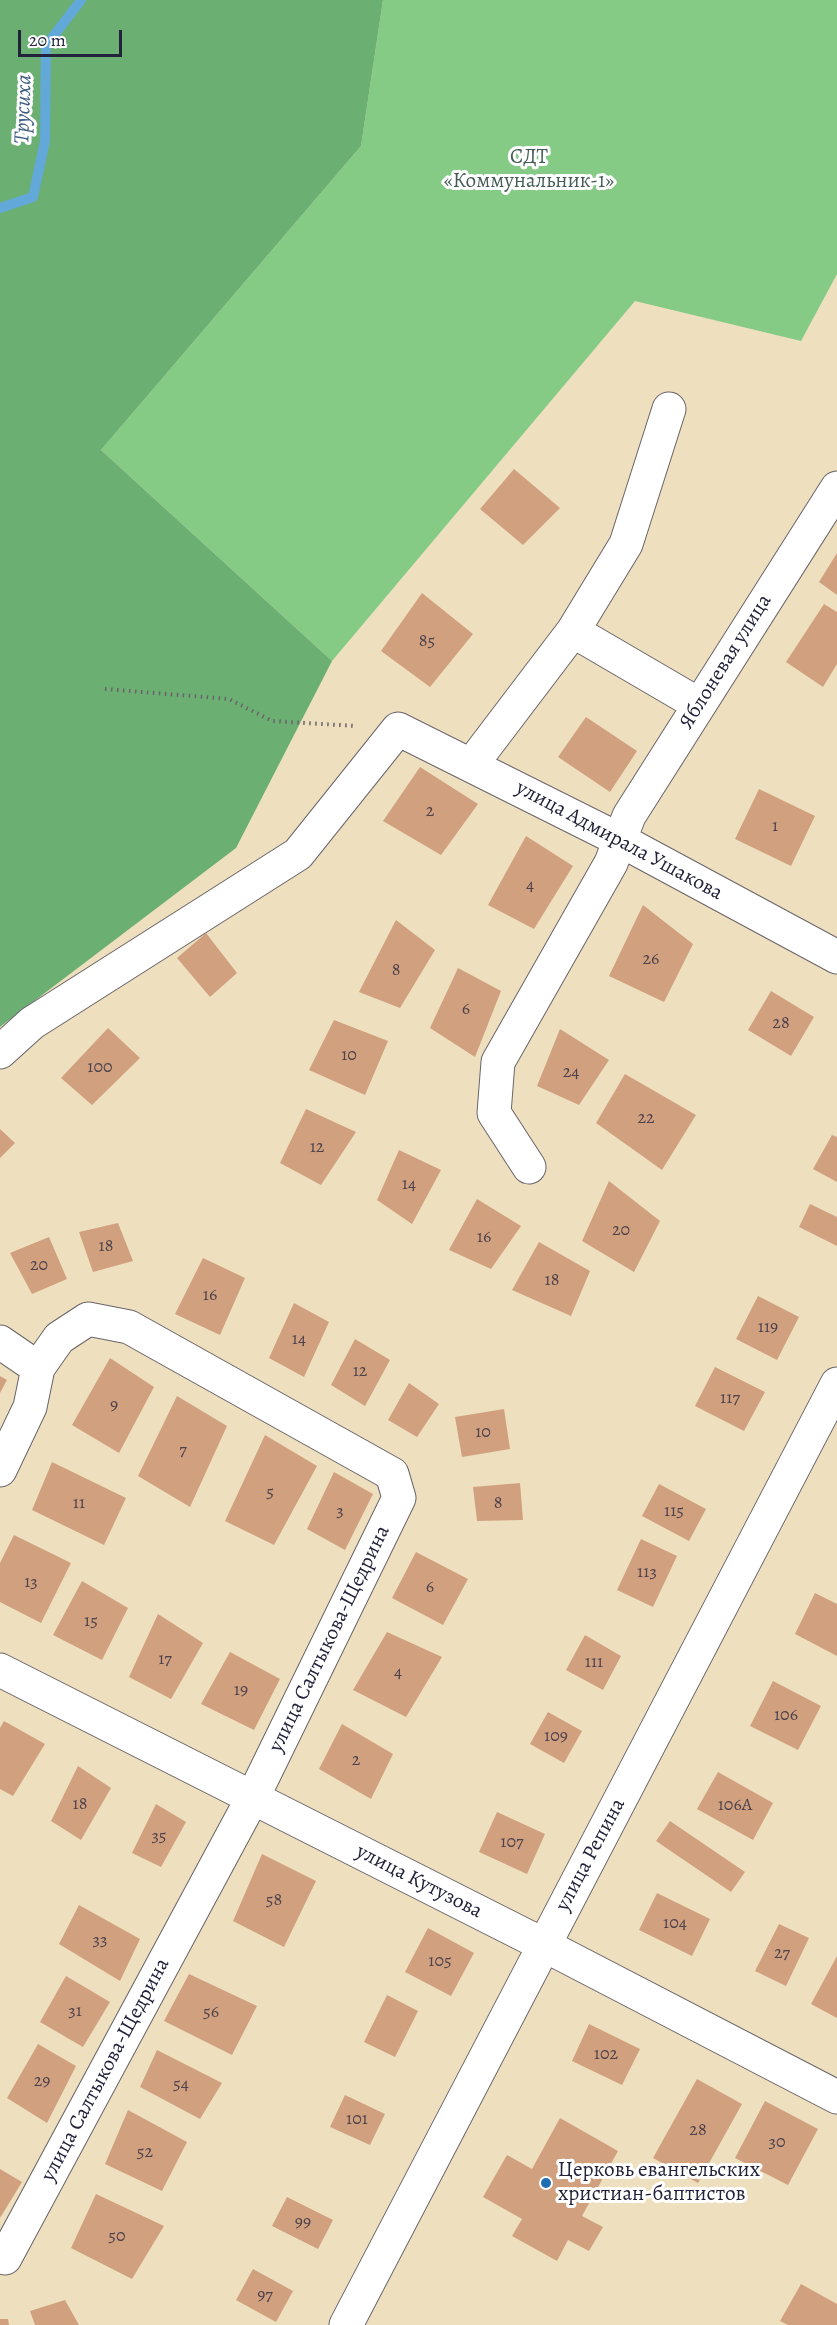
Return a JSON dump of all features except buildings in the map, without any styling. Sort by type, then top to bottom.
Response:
[{"type":"street","points":[[472,764],[573,631],[626,544],[669,409]]},
{"type":"street","name":"Яблоневая улица","points":[[529,1167],[494,1113],[498,1062],[611,864],[629,816],[837,488]]},
{"type":"street","points":[[573,631],[698,704]]},
{"type":"street","points":[[0,1052],[32,1023],[298,854],[398,729]]},
{"type":"street","name":"улица Адмирала Ушакова","points":[[398,729],[620,840],[837,957]]},
{"type":"street","name":"улица Салтыкова-Щедрина","points":[[0,1470],[30,1407],[38,1368],[59,1338],[88,1319],[129,1327],[392,1474],[399,1498],[253,1797],[5,2258],[0,2256]]},
{"type":"street","points":[[0,1342],[38,1368]]},
{"type":"street","name":"улица Репина","points":[[346,2325],[837,1384]]},
{"type":"street","name":"улица Кутузова","points":[[0,1670],[544,1945],[837,2097]]},
{"type":"path","points":[[105,689],[229,699],[272,721],[398,729]]},
{"type":"green space","points":[[0,0],[383,0],[361,146],[101,450],[332,661],[236,848],[0,1027]]},
{"type":"green space","name":"СДТ «Коммунальник-1»","points":[[383,0],[837,0],[837,274],[801,341],[635,301],[332,661],[101,450],[361,146]]},
{"type":"waterway","name":"Трусиха","points":[[0,208],[33,197],[45,141],[46,46],[81,0]]},
{"type":"place","name":"Церковь евангельских христиан-баптистов","points":[[546,2183]]}]
